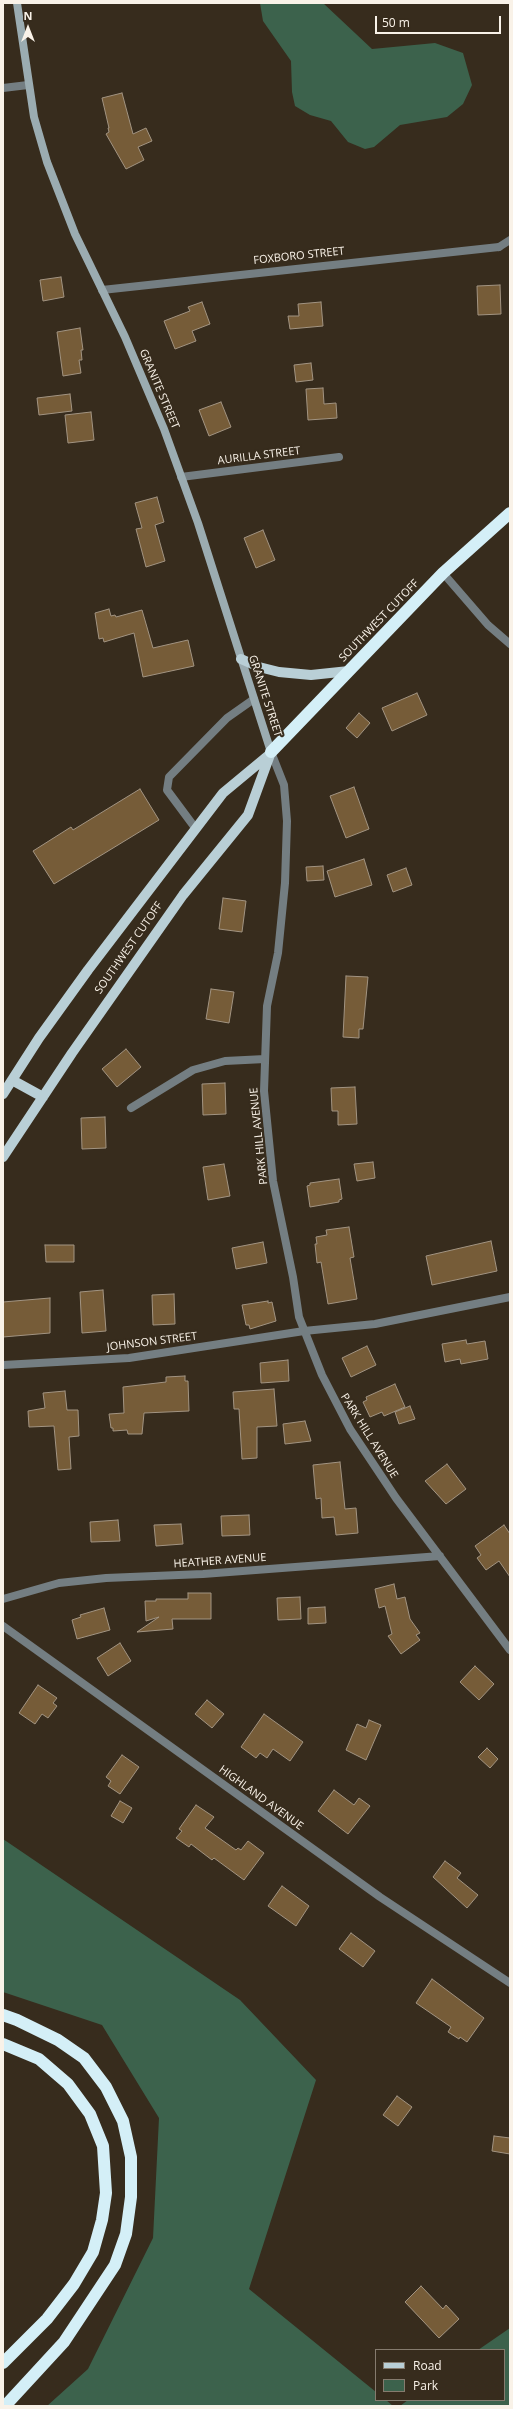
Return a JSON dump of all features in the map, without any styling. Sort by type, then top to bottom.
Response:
[{"type":"highway","name":"SOUTHWEST CUTOFF","points":[[271,752],[443,573],[510,512]]},
{"type":"highway","points":[[3,2015],[17,2020],[58,2040],[84,2058],[106,2087],[123,2121],[131,2157],[132,2197],[126,2234],[115,2265],[64,2342],[5,2406]]},
{"type":"highway","points":[[3,2044],[39,2059],[68,2084],[90,2114],[103,2146],[106,2193],[102,2220],[93,2252],[74,2284],[47,2319],[3,2364]]},
{"type":"main road","points":[[241,659],[259,667],[279,672],[311,675],[349,671]]},
{"type":"main road","name":"SOUTHWEST CUTOFF","points":[[3,1094],[88,970],[223,793],[271,752]]},
{"type":"main road","name":"SOUTHWEST CUTOFF","points":[[3,1157],[183,894],[248,815],[271,752]]},
{"type":"main road","points":[[12,1080],[43,1097]]},
{"type":"street","name":"GRANITE STREET","points":[[17,3],[28,86],[34,117],[47,162],[75,234],[102,290],[164,429],[182,478],[271,752],[284,785]]},
{"type":"street","points":[[3,88],[28,86]]},
{"type":"street","name":"FOXBORO STREET","points":[[102,290],[499,247],[510,240]]},
{"type":"street","name":"AURILLA STREET","points":[[182,478],[339,457]]},
{"type":"street","points":[[443,573],[488,625],[510,644]]},
{"type":"street","points":[[196,829],[167,790],[169,777],[227,718],[254,699]]},
{"type":"street","name":"PARK HILL AVENUE","points":[[284,785],[287,821],[285,883],[278,953],[267,1006],[264,1090],[273,1181],[304,1331],[327,1387],[350,1429],[396,1498],[510,1650]]},
{"type":"street","points":[[131,1108],[193,1070],[225,1062],[265,1059]]},
{"type":"street","name":"JOHNSON STREET","points":[[3,1365],[129,1358],[304,1331],[375,1324],[510,1297]]},
{"type":"street","name":"HEATHER AVENUE","points":[[3,1599],[59,1583],[106,1578],[203,1574],[440,1556]]},
{"type":"street","name":"HIGHLAND AVENUE","points":[[3,1626],[374,1892],[510,1984]]},
{"type":"green space","points":[[260,3],[323,3],[372,49],[435,43],[463,53],[472,85],[463,104],[447,117],[400,125],[374,147],[365,149],[348,142],[331,121],[310,115],[295,106],[292,92],[291,61],[263,21]]},
{"type":"green space","points":[[3,1839],[240,2000],[316,2080],[249,2289],[375,2391],[375,2401],[387,2401],[393,2406],[47,2406],[88,2369],[153,2238],[159,2118],[102,2025],[3,1992]]},
{"type":"green space","points":[[510,2328],[510,2406],[400,2406],[407,2401],[505,2401],[505,2349],[479,2349]]},
{"type":"building","points":[[122,93],[133,134],[146,128],[152,141],[138,147],[144,160],[126,169],[106,134],[109,132],[109,128],[102,98]]},
{"type":"building","points":[[61,277],[64,297],[43,301],[40,280]]},
{"type":"building","points":[[500,285],[501,314],[478,315],[477,286]]},
{"type":"building","points":[[202,302],[210,324],[192,331],[196,341],[175,349],[164,321],[190,311],[188,307]]},
{"type":"building","points":[[321,302],[323,326],[290,329],[288,316],[299,316],[298,304]]},
{"type":"building","points":[[80,328],[83,350],[81,350],[82,360],[79,360],[81,373],[63,376],[57,332]]},
{"type":"building","points":[[311,363],[313,380],[296,382],[294,365]]},
{"type":"building","points":[[323,388],[324,404],[336,403],[337,418],[308,420],[306,389]]},
{"type":"building","points":[[70,394],[72,411],[39,415],[37,398]]},
{"type":"building","points":[[221,402],[231,427],[209,436],[199,410]]},
{"type":"building","points":[[91,412],[94,440],[68,443],[65,415]]},
{"type":"building","points":[[157,497],[164,522],[155,525],[165,561],[146,567],[136,529],[142,528],[135,503]]},
{"type":"building","points":[[263,530],[275,560],[256,568],[244,538]]},
{"type":"building","points":[[109,609],[111,616],[115,615],[116,617],[142,610],[153,648],[188,640],[194,666],[143,677],[134,633],[104,642],[103,638],[99,639],[95,613]]},
{"type":"building","points":[[417,693],[427,715],[392,731],[382,708]]},
{"type":"building","points":[[359,713],[370,723],[357,738],[346,728]]},
{"type":"building","points":[[354,787],[369,829],[346,838],[330,796]]},
{"type":"building","points":[[140,789],[159,820],[54,884],[33,851],[71,827],[73,830]]},
{"type":"building","points":[[364,859],[372,885],[335,897],[327,871]]},
{"type":"building","points":[[323,866],[324,880],[307,881],[306,867]]},
{"type":"building","points":[[406,868],[412,885],[393,892],[387,875]]},
{"type":"building","points":[[223,898],[246,901],[242,932],[219,929]]},
{"type":"building","points":[[346,976],[368,977],[363,1029],[359,1029],[359,1038],[343,1037]]},
{"type":"building","points":[[211,989],[234,992],[229,1023],[206,1019]]},
{"type":"building","points":[[126,1049],[141,1067],[117,1087],[102,1069]]},
{"type":"building","points":[[225,1083],[226,1114],[203,1115],[202,1084]]},
{"type":"building","points":[[355,1087],[357,1124],[338,1125],[338,1111],[332,1111],[331,1088]]},
{"type":"building","points":[[105,1117],[106,1148],[82,1149],[81,1118]]},
{"type":"building","points":[[373,1162],[375,1178],[357,1181],[354,1164]]},
{"type":"building","points":[[224,1164],[230,1196],[208,1200],[203,1167]]},
{"type":"building","points":[[339,1179],[342,1199],[339,1200],[339,1202],[310,1207],[307,1186],[310,1185],[310,1183]]},
{"type":"building","points":[[349,1227],[354,1257],[350,1258],[357,1299],[328,1304],[321,1262],[317,1263],[315,1244],[317,1244],[316,1237],[327,1235],[326,1230]]},
{"type":"building","points":[[491,1241],[497,1271],[432,1285],[426,1256]]},
{"type":"building","points":[[263,1242],[267,1263],[236,1269],[232,1248]]},
{"type":"building","points":[[45,1245],[74,1245],[74,1262],[46,1262]]},
{"type":"building","points":[[103,1290],[106,1331],[82,1333],[80,1292]]},
{"type":"building","points":[[174,1294],[175,1324],[153,1325],[152,1295]]},
{"type":"building","points":[[50,1298],[50,1333],[3,1337],[3,1302]]},
{"type":"building","points":[[268,1301],[268,1303],[272,1302],[276,1321],[250,1329],[249,1325],[246,1325],[242,1305]]},
{"type":"building","points":[[466,1340],[467,1344],[485,1341],[488,1359],[461,1364],[460,1359],[445,1362],[442,1344]]},
{"type":"building","points":[[367,1346],[376,1365],[351,1377],[342,1358]]},
{"type":"building","points":[[288,1360],[289,1381],[261,1383],[260,1363]]},
{"type":"building","points":[[185,1376],[185,1381],[188,1381],[189,1411],[144,1413],[142,1434],[128,1434],[127,1430],[113,1431],[113,1428],[111,1428],[109,1414],[124,1413],[123,1387],[166,1382],[166,1377]]},
{"type":"building","points":[[395,1384],[405,1407],[384,1416],[382,1412],[370,1417],[363,1402],[367,1400],[366,1397]]},
{"type":"building","points":[[274,1389],[277,1426],[257,1427],[257,1458],[242,1459],[239,1409],[234,1409],[233,1392]]},
{"type":"building","points":[[65,1391],[67,1410],[78,1410],[79,1436],[69,1437],[71,1469],[58,1470],[54,1426],[29,1427],[28,1411],[45,1408],[43,1393]]},
{"type":"building","points":[[410,1406],[415,1419],[399,1424],[395,1412]]},
{"type":"building","points":[[305,1421],[311,1441],[285,1444],[283,1424]]},
{"type":"building","points":[[340,1462],[345,1509],[356,1508],[358,1533],[336,1535],[334,1517],[322,1518],[321,1498],[316,1499],[313,1465]]},
{"type":"building","points":[[447,1464],[466,1489],[446,1504],[425,1481]]},
{"type":"building","points":[[249,1515],[250,1535],[222,1536],[221,1516]]},
{"type":"building","points":[[118,1520],[120,1541],[91,1542],[90,1522]]},
{"type":"building","points":[[181,1524],[183,1544],[156,1546],[154,1525]]},
{"type":"building","points":[[504,1525],[510,1534],[510,1577],[499,1561],[486,1570],[477,1558],[481,1555],[475,1546]]},
{"type":"building","points":[[394,1584],[397,1599],[405,1597],[410,1619],[420,1633],[416,1635],[420,1640],[401,1654],[388,1636],[392,1634],[385,1606],[379,1608],[375,1589]]},
{"type":"building","points":[[188,1593],[211,1593],[211,1619],[172,1619],[173,1629],[137,1632],[159,1617],[146,1621],[145,1601],[156,1601],[156,1599],[188,1599]]},
{"type":"building","points":[[300,1597],[301,1619],[278,1620],[277,1598]]},
{"type":"building","points":[[325,1607],[326,1623],[308,1624],[308,1608]]},
{"type":"building","points":[[104,1608],[110,1630],[77,1639],[72,1620],[81,1617],[80,1615]]},
{"type":"building","points":[[120,1643],[131,1661],[108,1676],[97,1658]]},
{"type":"building","points":[[475,1666],[494,1684],[479,1700],[460,1682]]},
{"type":"building","points":[[38,1685],[57,1698],[53,1703],[57,1706],[48,1718],[42,1714],[35,1724],[19,1713]]},
{"type":"building","points":[[207,1700],[224,1714],[212,1728],[195,1714]]},
{"type":"building","points":[[264,1714],[303,1742],[290,1761],[273,1749],[267,1758],[260,1753],[256,1758],[241,1747]]},
{"type":"building","points":[[369,1720],[381,1725],[366,1760],[346,1750],[357,1724],[366,1728]]},
{"type":"building","points":[[487,1748],[498,1759],[490,1768],[478,1757]]},
{"type":"building","points":[[122,1755],[139,1767],[120,1794],[108,1786],[111,1781],[106,1777]]},
{"type":"building","points":[[334,1790],[354,1805],[359,1798],[370,1806],[348,1834],[318,1811]]},
{"type":"building","points":[[120,1801],[132,1808],[123,1823],[111,1816]]},
{"type":"building","points":[[196,1805],[214,1817],[205,1828],[236,1850],[238,1848],[241,1850],[248,1841],[264,1853],[244,1880],[214,1858],[212,1860],[191,1844],[189,1847],[176,1838],[182,1831],[179,1829]]},
{"type":"building","points":[[445,1861],[461,1873],[457,1878],[478,1895],[467,1908],[433,1877]]},
{"type":"building","points":[[282,1886],[309,1906],[296,1926],[268,1906]]},
{"type":"building","points":[[351,1933],[375,1951],[363,1967],[339,1949]]},
{"type":"building","points":[[432,1979],[484,2018],[467,2042],[448,2032],[451,2027],[416,2003]]},
{"type":"building","points":[[397,2096],[412,2107],[398,2126],[383,2115]]},
{"type":"building","points":[[494,2136],[510,2138],[510,2154],[492,2151]]},
{"type":"building","points":[[421,2286],[443,2309],[446,2305],[459,2319],[439,2338],[405,2302]]}]
